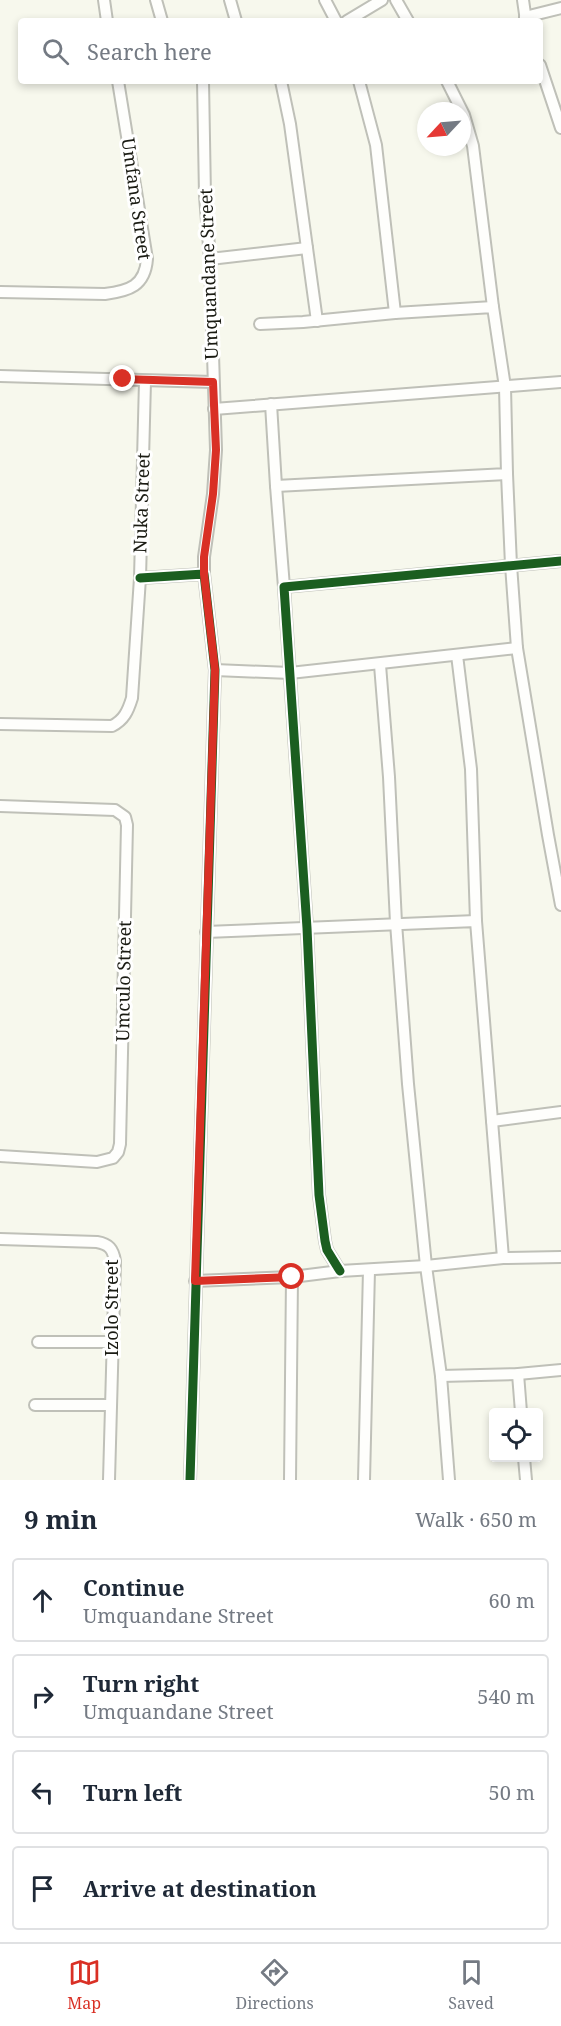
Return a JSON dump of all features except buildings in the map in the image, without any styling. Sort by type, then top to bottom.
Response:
[{"type":"street","points":[[104,0],[107,18]]},
{"type":"street","points":[[156,0],[161,18]]},
{"type":"street","points":[[230,0],[235,18]]},
{"type":"street","points":[[325,0],[334,18]]},
{"type":"street","points":[[352,18],[382,0]]},
{"type":"street","points":[[396,0],[406,18]]},
{"type":"street","points":[[523,0],[526,18]]},
{"type":"street","points":[[529,18],[561,8]]},
{"type":"street","points":[[543,74],[561,128]]},
{"type":"street","name":"Umfana Street","points":[[0,292],[105,294],[130,288],[146,273],[147,259],[118,84]]},
{"type":"street","name":"Umquandane Street","points":[[190,1480],[215,670],[204,574],[205,542],[216,450],[203,84]]},
{"type":"street","points":[[282,84],[290,124],[317,321]]},
{"type":"street","points":[[359,84],[376,145],[395,313]]},
{"type":"street","points":[[448,84],[464,115],[473,146],[504,387],[511,565],[517,648],[561,905]]},
{"type":"street","points":[[210,259],[307,248]]},
{"type":"street","points":[[260,324],[493,307]]},
{"type":"street","points":[[0,376],[213,382]]},
{"type":"street","name":"Nuka Street","points":[[0,724],[112,726],[123,718],[132,698],[140,578],[145,381]]},
{"type":"street","points":[[214,409],[561,382]]},
{"type":"street","points":[[272,404],[307,928],[322,1230],[327,1250],[340,1271]]},
{"type":"street","points":[[276,486],[507,474]]},
{"type":"street","points":[[284,587],[561,561]]},
{"type":"street","points":[[140,578],[204,574]]},
{"type":"street","points":[[215,670],[290,674],[517,648]]},
{"type":"street","points":[[457,655],[471,769],[476,921],[503,1258]]},
{"type":"street","points":[[380,664],[408,1084],[426,1266],[441,1376],[449,1480]]},
{"type":"street","name":"Umculo Street","points":[[0,806],[115,810],[125,817],[127,825],[118,1152],[113,1158],[97,1162],[0,1156]]},
{"type":"street","points":[[206,932],[476,921]]},
{"type":"street","points":[[492,1121],[561,1112]]},
{"type":"street","name":"Izolo Street","points":[[0,1239],[97,1242],[105,1243],[110,1247],[115,1261],[109,1480]]},
{"type":"street","points":[[195,1281],[292,1277],[503,1258],[561,1257]]},
{"type":"street","points":[[364,1480],[369,1270]]},
{"type":"street","points":[[290,1480],[292,1277]]},
{"type":"street","points":[[38,1342],[112,1342]]},
{"type":"street","points":[[441,1376],[518,1374],[561,1370]]},
{"type":"street","points":[[518,1374],[521,1408]]},
{"type":"street","points":[[35,1405],[111,1405]]},
{"type":"street","points":[[524,1462],[526,1480]]},
{"type":"cycle path","points":[[340,1271],[327,1250],[319,1195],[307,928],[284,587],[561,561]]},
{"type":"cycle path","points":[[140,578],[204,574],[215,670],[190,1480]]},
{"type":"route","points":[[123,379],[213,382],[215,473],[205,542],[204,574],[215,670],[195,1281],[292,1277]]}]
